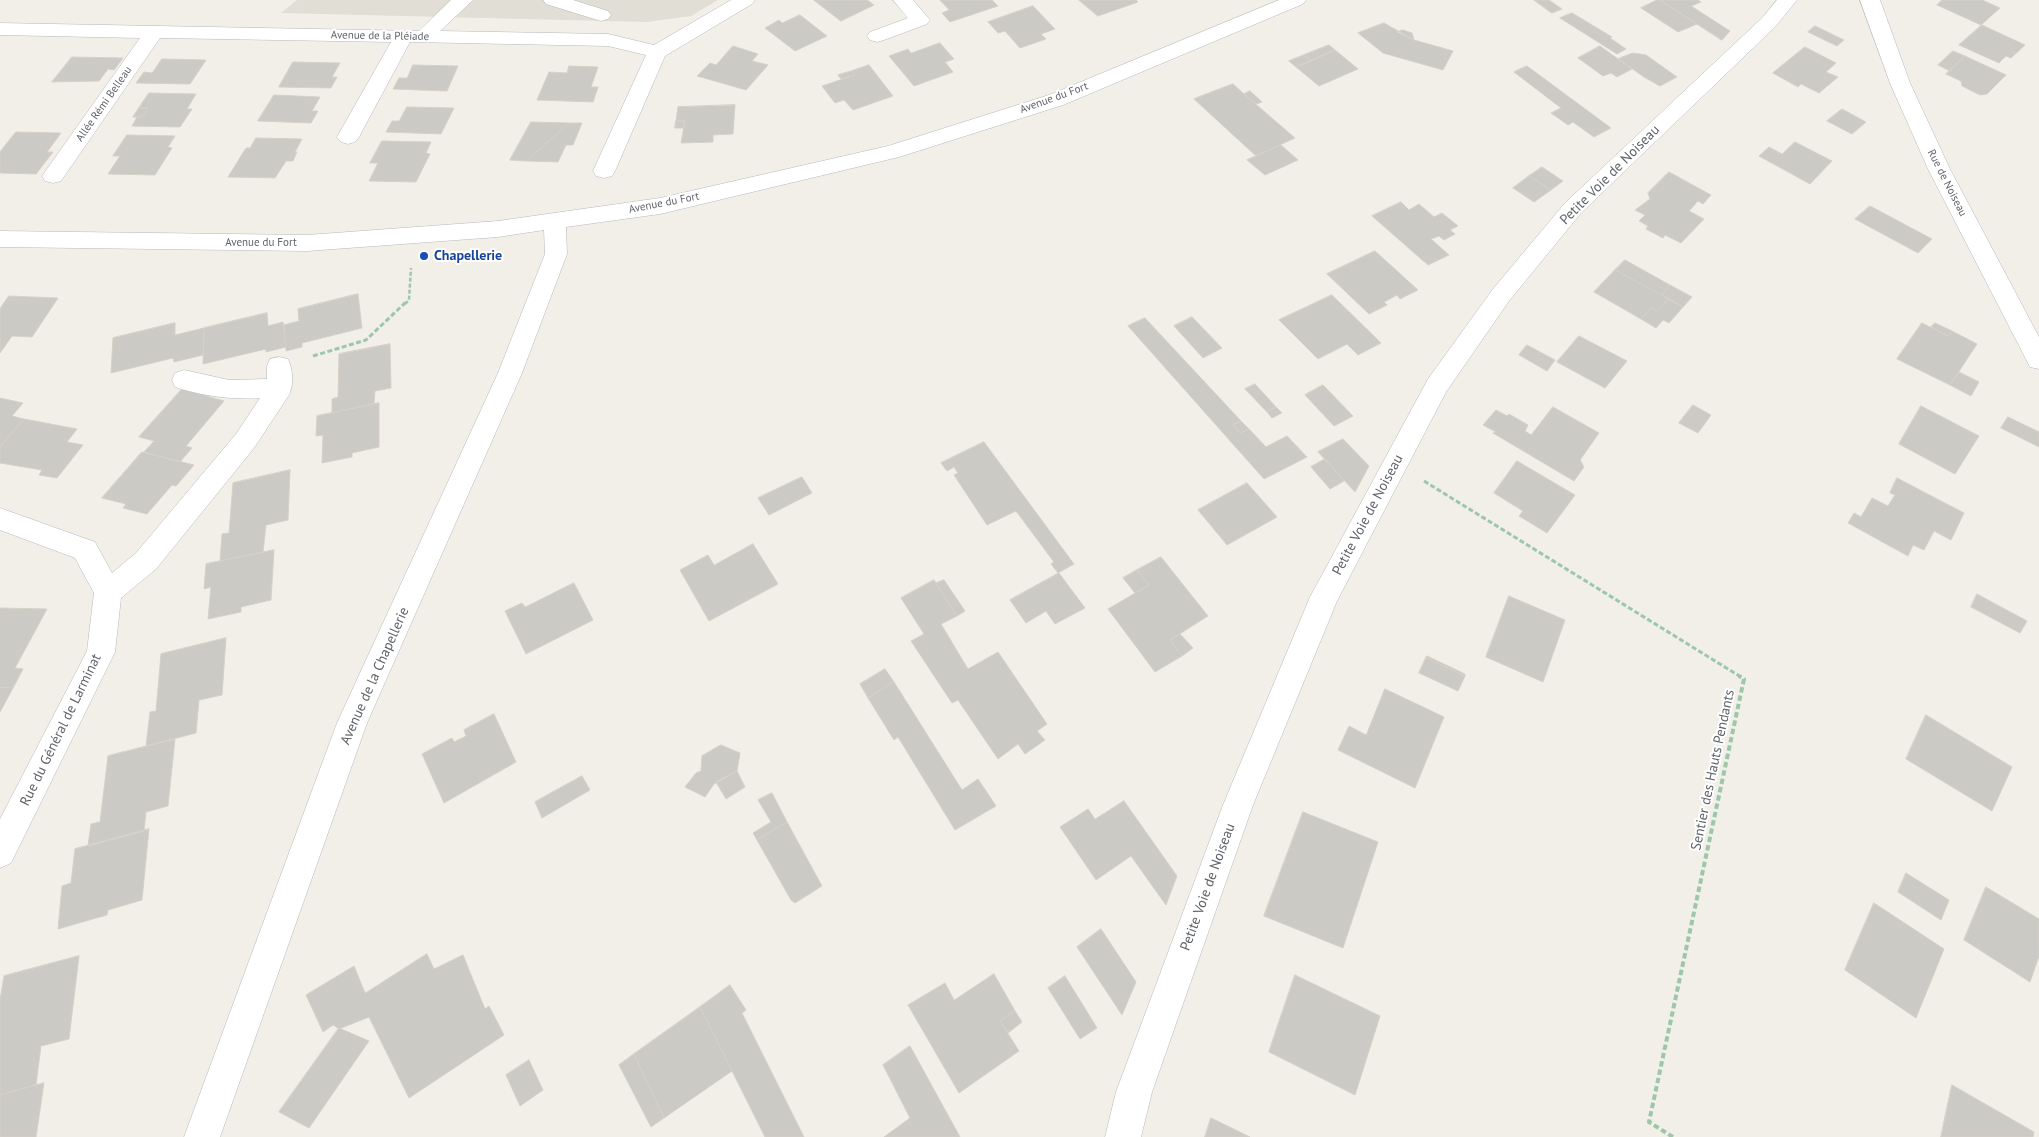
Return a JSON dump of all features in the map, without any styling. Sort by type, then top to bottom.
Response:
[{"type":"street","points":[[348,137],[414,37],[463,0]]},
{"type":"street","points":[[553,0],[601,15]]},
{"type":"street","points":[[604,171],[657,52],[745,0]]},
{"type":"street","points":[[878,36],[920,20],[903,0]]},
{"type":"street","name":"Avenue du Fort","points":[[0,239],[186,243],[307,242],[488,230],[660,206],[891,152],[1056,100],[1296,0]]},
{"type":"street","name":"Petite Voie de Noiseau","points":[[1123,1137],[1134,1092],[1238,805],[1324,597],[1437,386],[1501,295],[1574,208],[1769,22],[1787,0]]},
{"type":"street","name":"Rue de Noiseau","points":[[1870,0],[1900,83],[1939,169],[2039,360]]},
{"type":"street","name":"Avenue de la Pléiade","points":[[0,29],[608,40],[657,52]]},
{"type":"street","name":"Allée Rémi Belleau","points":[[53,176],[154,32]]},
{"type":"street","name":"Avenue de la Chapellerie","points":[[202,1137],[352,723],[521,346],[556,254],[554,222]]},
{"type":"street","points":[[184,380],[229,390],[279,377]]},
{"type":"street","points":[[0,520],[84,550],[108,592],[146,561],[245,441],[279,377]]},
{"type":"street","name":"Rue du Général de Larminat","points":[[0,852],[101,652],[108,592]]},
{"type":"path","points":[[279,377],[366,340],[409,300],[411,268]]},
{"type":"path","name":"Sentier des Hauts Pendants","points":[[1396,464],[1744,679],[1649,1122],[1673,1137]]},
{"type":"shaded area","points":[[297,0],[718,0],[691,16],[647,22],[281,13]]},
{"type":"building","points":[[814,0],[867,0],[874,5],[841,21]]},
{"type":"building","points":[[940,0],[992,0],[998,6],[950,22],[942,13],[949,10]]},
{"type":"building","points":[[1079,0],[1136,0],[1138,2],[1098,16]]},
{"type":"building","points":[[1534,0],[1549,0],[1562,9],[1552,13]]},
{"type":"building","points":[[1660,0],[1697,24],[1678,32],[1641,8]]},
{"type":"building","points":[[1660,0],[1698,0],[1701,2],[1691,6],[1730,31],[1722,40]]},
{"type":"building","points":[[1942,0],[1982,0],[2000,8],[1981,25],[1937,5]]},
{"type":"building","points":[[1033,6],[1055,29],[1041,34],[1046,39],[1020,48],[1005,31],[998,33],[988,22]]},
{"type":"building","points":[[1572,13],[1612,37],[1610,38],[1626,49],[1617,54],[1560,18]]},
{"type":"building","points":[[800,15],[827,36],[795,51],[765,28],[779,20],[782,23]]},
{"type":"building","points":[[1384,23],[1414,40],[1453,51],[1443,70],[1383,53],[1358,33]]},
{"type":"building","points":[[1982,25],[2025,45],[2011,58],[2006,56],[1999,63],[1959,45]]},
{"type":"building","points":[[1815,26],[1844,40],[1837,46],[1808,32]]},
{"type":"building","points":[[1403,30],[1412,33],[1414,40],[1397,32]]},
{"type":"building","points":[[940,43],[954,59],[945,62],[953,72],[914,86],[889,56],[908,49],[911,53]]},
{"type":"building","points":[[1329,45],[1335,50],[1311,61],[1304,55]]},
{"type":"building","points":[[733,46],[758,54],[752,61],[768,65],[746,90],[697,76],[710,63],[716,65]]},
{"type":"building","points":[[1600,46],[1632,69],[1617,77],[1611,73],[1603,76],[1578,58]]},
{"type":"building","points":[[1805,47],[1836,63],[1826,72],[1838,77],[1819,93],[1801,84],[1798,87],[1773,73]]},
{"type":"building","points":[[1335,50],[1358,69],[1319,86],[1296,67]]},
{"type":"building","points":[[1953,51],[1965,56],[1950,71],[1938,65]]},
{"type":"building","points":[[1633,53],[1646,55],[1677,77],[1660,86],[1618,59]]},
{"type":"building","points":[[1304,55],[1311,61],[1296,67],[1289,61]]},
{"type":"building","points":[[1965,56],[2006,75],[1987,94],[1980,95],[1962,86],[1961,81],[1946,74]]},
{"type":"building","points":[[72,57],[123,58],[114,70],[108,69],[99,81],[52,82]]},
{"type":"building","points":[[162,59],[206,60],[190,84],[136,83],[144,72],[152,73]]},
{"type":"building","points":[[293,62],[340,63],[332,77],[337,77],[331,88],[279,87]]},
{"type":"building","points":[[413,65],[458,66],[447,91],[393,89],[399,78],[407,78]]},
{"type":"building","points":[[869,65],[893,96],[853,110],[844,100],[835,103],[822,86],[855,75],[852,71]]},
{"type":"building","points":[[569,66],[598,67],[591,87],[598,87],[593,102],[537,100],[549,72],[567,73]]},
{"type":"building","points":[[1527,66],[1611,128],[1594,137],[1573,122],[1568,125],[1551,113],[1561,108],[1514,72]]},
{"type":"building","points":[[852,71],[855,75],[841,79],[838,75]]},
{"type":"building","points":[[1233,84],[1295,138],[1256,156],[1194,99]]},
{"type":"building","points":[[1250,91],[1262,102],[1256,104],[1244,94]]},
{"type":"building","points":[[149,93],[196,94],[187,109],[192,109],[180,127],[132,126],[137,117],[142,117],[148,108],[139,108]]},
{"type":"building","points":[[274,95],[320,97],[312,111],[318,111],[311,123],[258,121]]},
{"type":"building","points":[[735,105],[733,134],[713,135],[713,142],[681,143],[685,121],[676,121],[678,107]]},
{"type":"building","points":[[407,107],[454,108],[441,134],[386,132],[392,121],[399,121]]},
{"type":"building","points":[[139,108],[148,108],[142,117],[133,117]]},
{"type":"building","points":[[1842,109],[1866,122],[1852,134],[1827,121]]},
{"type":"building","points":[[676,121],[685,121],[684,128],[675,128]]},
{"type":"building","points":[[531,122],[570,123],[526,161],[510,160]]},
{"type":"building","points":[[570,123],[582,123],[573,145],[566,145],[558,162],[526,161]]},
{"type":"building","points":[[16,132],[61,133],[47,152],[53,152],[36,174],[0,173],[0,152]]},
{"type":"building","points":[[127,135],[175,136],[168,147],[172,148],[155,175],[108,174],[120,156],[113,156]]},
{"type":"building","points":[[256,138],[302,139],[295,152],[297,152],[293,161],[286,161],[275,178],[228,177],[246,148],[250,148]]},
{"type":"building","points":[[382,141],[431,142],[426,153],[430,154],[416,182],[369,181],[378,163],[370,163]]},
{"type":"building","points":[[1795,142],[1832,161],[1810,184],[1759,156],[1769,147],[1782,154]]},
{"type":"building","points":[[1281,145],[1298,160],[1265,175],[1247,160]]},
{"type":"building","points":[[1542,167],[1563,181],[1551,190],[1529,176]]},
{"type":"building","points":[[1669,172],[1711,195],[1703,204],[1698,201],[1689,211],[1704,219],[1681,243],[1665,235],[1663,238],[1646,229],[1648,226],[1639,221],[1645,215],[1635,210],[1650,199],[1648,193]]},
{"type":"building","points":[[1529,176],[1551,190],[1534,202],[1513,188]]},
{"type":"building","points":[[1401,202],[1409,210],[1419,204],[1434,217],[1442,213],[1458,226],[1450,230],[1455,234],[1444,240],[1439,236],[1431,239],[1449,255],[1428,265],[1372,216]]},
{"type":"building","points":[[1870,206],[1932,239],[1918,253],[1855,219]]},
{"type":"building","points":[[1375,251],[1418,290],[1400,299],[1397,295],[1384,302],[1387,305],[1369,314],[1327,274]]},
{"type":"building","points":[[1625,260],[1670,285],[1662,295],[1615,270]]},
{"type":"building","points":[[1615,270],[1668,299],[1658,311],[1651,308],[1641,319],[1594,292]]},
{"type":"building","points":[[1670,285],[1692,297],[1683,307],[1662,295]]},
{"type":"building","points":[[358,294],[362,328],[302,343],[302,347],[286,351],[284,325],[299,321],[298,309]]},
{"type":"building","points":[[1332,295],[1381,343],[1358,355],[1347,344],[1318,359],[1279,320]]},
{"type":"building","points":[[9,296],[58,298],[32,337],[12,336],[0,353],[0,309]]},
{"type":"building","points":[[1668,299],[1683,307],[1669,323],[1663,320],[1656,328],[1641,319],[1651,308],[1658,311]]},
{"type":"building","points":[[267,313],[268,326],[283,322],[286,347],[266,352],[266,349],[203,364],[204,328]]},
{"type":"building","points":[[1192,317],[1222,348],[1203,358],[1174,326]]},
{"type":"building","points":[[1145,318],[1241,421],[1233,425],[1240,433],[1249,429],[1266,447],[1287,436],[1307,457],[1264,479],[1128,326]]},
{"type":"building","points":[[175,323],[175,335],[204,328],[203,355],[174,362],[173,358],[111,373],[113,338]]},
{"type":"building","points":[[1922,323],[1948,336],[1952,331],[1977,344],[1950,385],[1897,359]]},
{"type":"building","points":[[1935,323],[1952,331],[1948,336],[1931,327]]},
{"type":"building","points":[[1579,336],[1627,361],[1605,388],[1557,362]]},
{"type":"building","points":[[390,344],[391,388],[375,391],[374,404],[332,413],[332,399],[338,397],[339,354]]},
{"type":"building","points":[[1527,345],[1555,360],[1547,371],[1519,355]]},
{"type":"building","points":[[1959,372],[1979,382],[1971,396],[1950,385]]},
{"type":"building","points":[[1255,384],[1276,407],[1267,412],[1245,389]]},
{"type":"building","points":[[1323,385],[1353,416],[1334,426],[1305,395]]},
{"type":"building","points":[[182,389],[224,401],[186,446],[192,448],[180,462],[144,452],[154,441],[139,437]]},
{"type":"building","points":[[0,398],[23,403],[12,416],[24,419],[0,447]]},
{"type":"building","points":[[379,403],[379,447],[352,453],[352,457],[322,463],[323,435],[316,436],[317,416]]},
{"type":"building","points":[[1693,405],[1711,415],[1698,433],[1679,423]]},
{"type":"building","points":[[1921,406],[1979,436],[1955,474],[1899,444]]},
{"type":"building","points":[[1276,407],[1282,413],[1272,418],[1267,412]]},
{"type":"building","points":[[1553,407],[1599,433],[1580,460],[1584,467],[1574,481],[1493,433],[1496,432],[1483,425],[1496,410],[1507,416],[1509,414],[1528,425],[1525,431],[1531,435]]},
{"type":"building","points":[[2008,417],[2039,432],[2039,447],[2001,428]]},
{"type":"building","points":[[24,419],[77,429],[67,442],[83,445],[57,478],[39,475],[42,470],[0,463],[0,447]]},
{"type":"building","points":[[1241,421],[1249,429],[1240,433],[1233,425]]},
{"type":"building","points":[[1343,439],[1369,466],[1355,492],[1318,452]]},
{"type":"building","points":[[984,442],[1074,564],[1058,573],[1051,564],[1054,562],[1016,511],[987,525],[954,475],[958,473],[954,467],[947,471],[941,463]]},
{"type":"building","points":[[142,452],[194,465],[176,486],[172,485],[147,514],[123,508],[126,504],[102,498]]},
{"type":"building","points":[[1325,459],[1344,481],[1330,489],[1311,467]]},
{"type":"building","points":[[1517,461],[1575,495],[1547,533],[1519,516],[1523,511],[1494,493]]},
{"type":"building","points":[[290,470],[288,520],[266,525],[263,552],[220,561],[222,534],[229,533],[233,483]]},
{"type":"building","points":[[802,477],[812,493],[769,515],[758,498]]},
{"type":"building","points":[[1897,478],[1964,513],[1951,540],[1934,531],[1924,550],[1913,545],[1908,556],[1848,523],[1854,513],[1861,517],[1872,498],[1888,506],[1895,495],[1890,493]]},
{"type":"building","points":[[1247,483],[1277,517],[1227,545],[1198,510]]},
{"type":"building","points":[[753,544],[778,584],[709,621],[680,570],[708,555],[714,565]]},
{"type":"building","points":[[274,550],[271,600],[241,607],[241,612],[208,619],[211,587],[204,589],[206,564]]},
{"type":"building","points":[[1161,557],[1208,616],[1170,640],[1182,656],[1155,672],[1108,609],[1149,585],[1137,570]]},
{"type":"building","points":[[1137,570],[1149,585],[1135,593],[1123,578]]},
{"type":"building","points":[[1059,573],[1085,608],[1055,624],[1046,611],[1026,623],[1010,600]]},
{"type":"building","points":[[934,580],[957,616],[941,624],[968,669],[998,652],[1047,724],[1037,731],[1045,740],[1025,754],[1018,744],[998,759],[958,700],[952,703],[911,641],[924,634],[901,598]]},
{"type":"building","points":[[944,580],[965,611],[957,616],[936,583]]},
{"type":"building","points":[[574,583],[593,620],[526,654],[505,611],[522,603],[525,607]]},
{"type":"building","points":[[1977,594],[2027,621],[2020,633],[1971,607]]},
{"type":"building","points":[[1509,596],[1565,620],[1543,682],[1486,657]]},
{"type":"building","points":[[0,608],[47,609],[15,668],[23,669],[13,688],[0,687]]},
{"type":"building","points":[[1180,634],[1193,648],[1182,656],[1170,640]]},
{"type":"building","points":[[226,638],[222,695],[199,700],[196,733],[146,746],[150,712],[156,711],[161,654]]},
{"type":"building","points":[[1427,656],[1465,674],[1465,676],[1426,658]]},
{"type":"building","points":[[1426,658],[1465,676],[1458,691],[1419,673]]},
{"type":"building","points":[[885,669],[894,682],[868,698],[860,684]]},
{"type":"building","points":[[894,682],[962,790],[978,779],[996,806],[955,830],[898,737],[894,740],[868,698]]},
{"type":"building","points":[[0,687],[13,688],[0,712]]},
{"type":"building","points":[[1385,689],[1444,717],[1415,788],[1338,750],[1349,726],[1366,735]]},
{"type":"building","points":[[494,714],[516,762],[444,803],[422,754],[452,738],[454,742],[466,736],[464,730]]},
{"type":"building","points":[[1926,715],[2012,767],[1992,811],[1906,759]]},
{"type":"building","points":[[175,739],[168,806],[146,812],[144,831],[88,846],[91,824],[100,822],[108,756]]},
{"type":"building","points":[[721,745],[740,753],[737,771],[714,784],[705,797],[685,787],[696,773],[701,771],[702,756]]},
{"type":"building","points":[[737,771],[745,787],[726,799],[716,782]]},
{"type":"building","points":[[582,776],[590,790],[542,818],[535,802]]},
{"type":"building","points":[[772,793],[787,822],[757,840],[753,833],[771,822],[758,800]]},
{"type":"building","points":[[1124,801],[1177,876],[1166,905],[1131,856],[1096,880],[1060,827],[1088,809],[1095,819]]},
{"type":"building","points":[[1303,812],[1378,842],[1343,948],[1264,916]]},
{"type":"building","points":[[787,822],[822,886],[795,903],[791,900],[757,840]]},
{"type":"building","points":[[149,829],[142,900],[108,910],[107,915],[58,929],[62,886],[71,883],[75,849]]},
{"type":"building","points":[[1906,873],[1949,900],[1941,920],[1898,892]]},
{"type":"building","points":[[1986,887],[2039,919],[2039,956],[2030,982],[1964,940]]},
{"type":"building","points":[[1874,903],[1944,949],[1916,1018],[1845,970]]},
{"type":"building","points":[[1101,929],[1136,982],[1122,1015],[1077,947]]},
{"type":"building","points":[[427,954],[434,969],[463,955],[485,1009],[489,1006],[504,1035],[409,1098],[369,1017],[339,1029],[333,1025],[323,1032],[306,995],[354,966],[365,993]]},
{"type":"building","points":[[79,956],[69,1039],[41,1046],[36,1085],[0,1095],[0,1000],[4,976]]},
{"type":"building","points":[[994,974],[1015,1011],[1000,1021],[1019,1051],[959,1093],[908,1005],[945,983],[954,1000]]},
{"type":"building","points":[[1295,975],[1380,1016],[1355,1095],[1269,1052]]},
{"type":"building","points":[[1065,976],[1097,1028],[1080,1039],[1048,988]]},
{"type":"building","points":[[730,985],[746,1010],[742,1013],[804,1137],[765,1137],[700,1007]]},
{"type":"building","points":[[700,1007],[732,1071],[664,1118],[634,1054]]},
{"type":"building","points":[[1015,1011],[1022,1022],[1008,1033],[1000,1021]]},
{"type":"building","points":[[339,1028],[369,1041],[309,1128],[279,1112]]},
{"type":"building","points":[[910,1046],[960,1137],[884,1137],[910,1118],[883,1065]]},
{"type":"building","points":[[634,1054],[664,1118],[651,1127],[619,1065]]},
{"type":"building","points":[[529,1060],[543,1090],[520,1106],[506,1075]]},
{"type":"building","points":[[44,1083],[36,1137],[0,1137],[0,1095]]},
{"type":"building","points":[[1952,1085],[2034,1132],[2033,1137],[1941,1137]]},
{"type":"building","points":[[1211,1118],[1250,1137],[1205,1137]]},
{"type":"place","name":"Chapellerie","points":[[424,256]]}]
